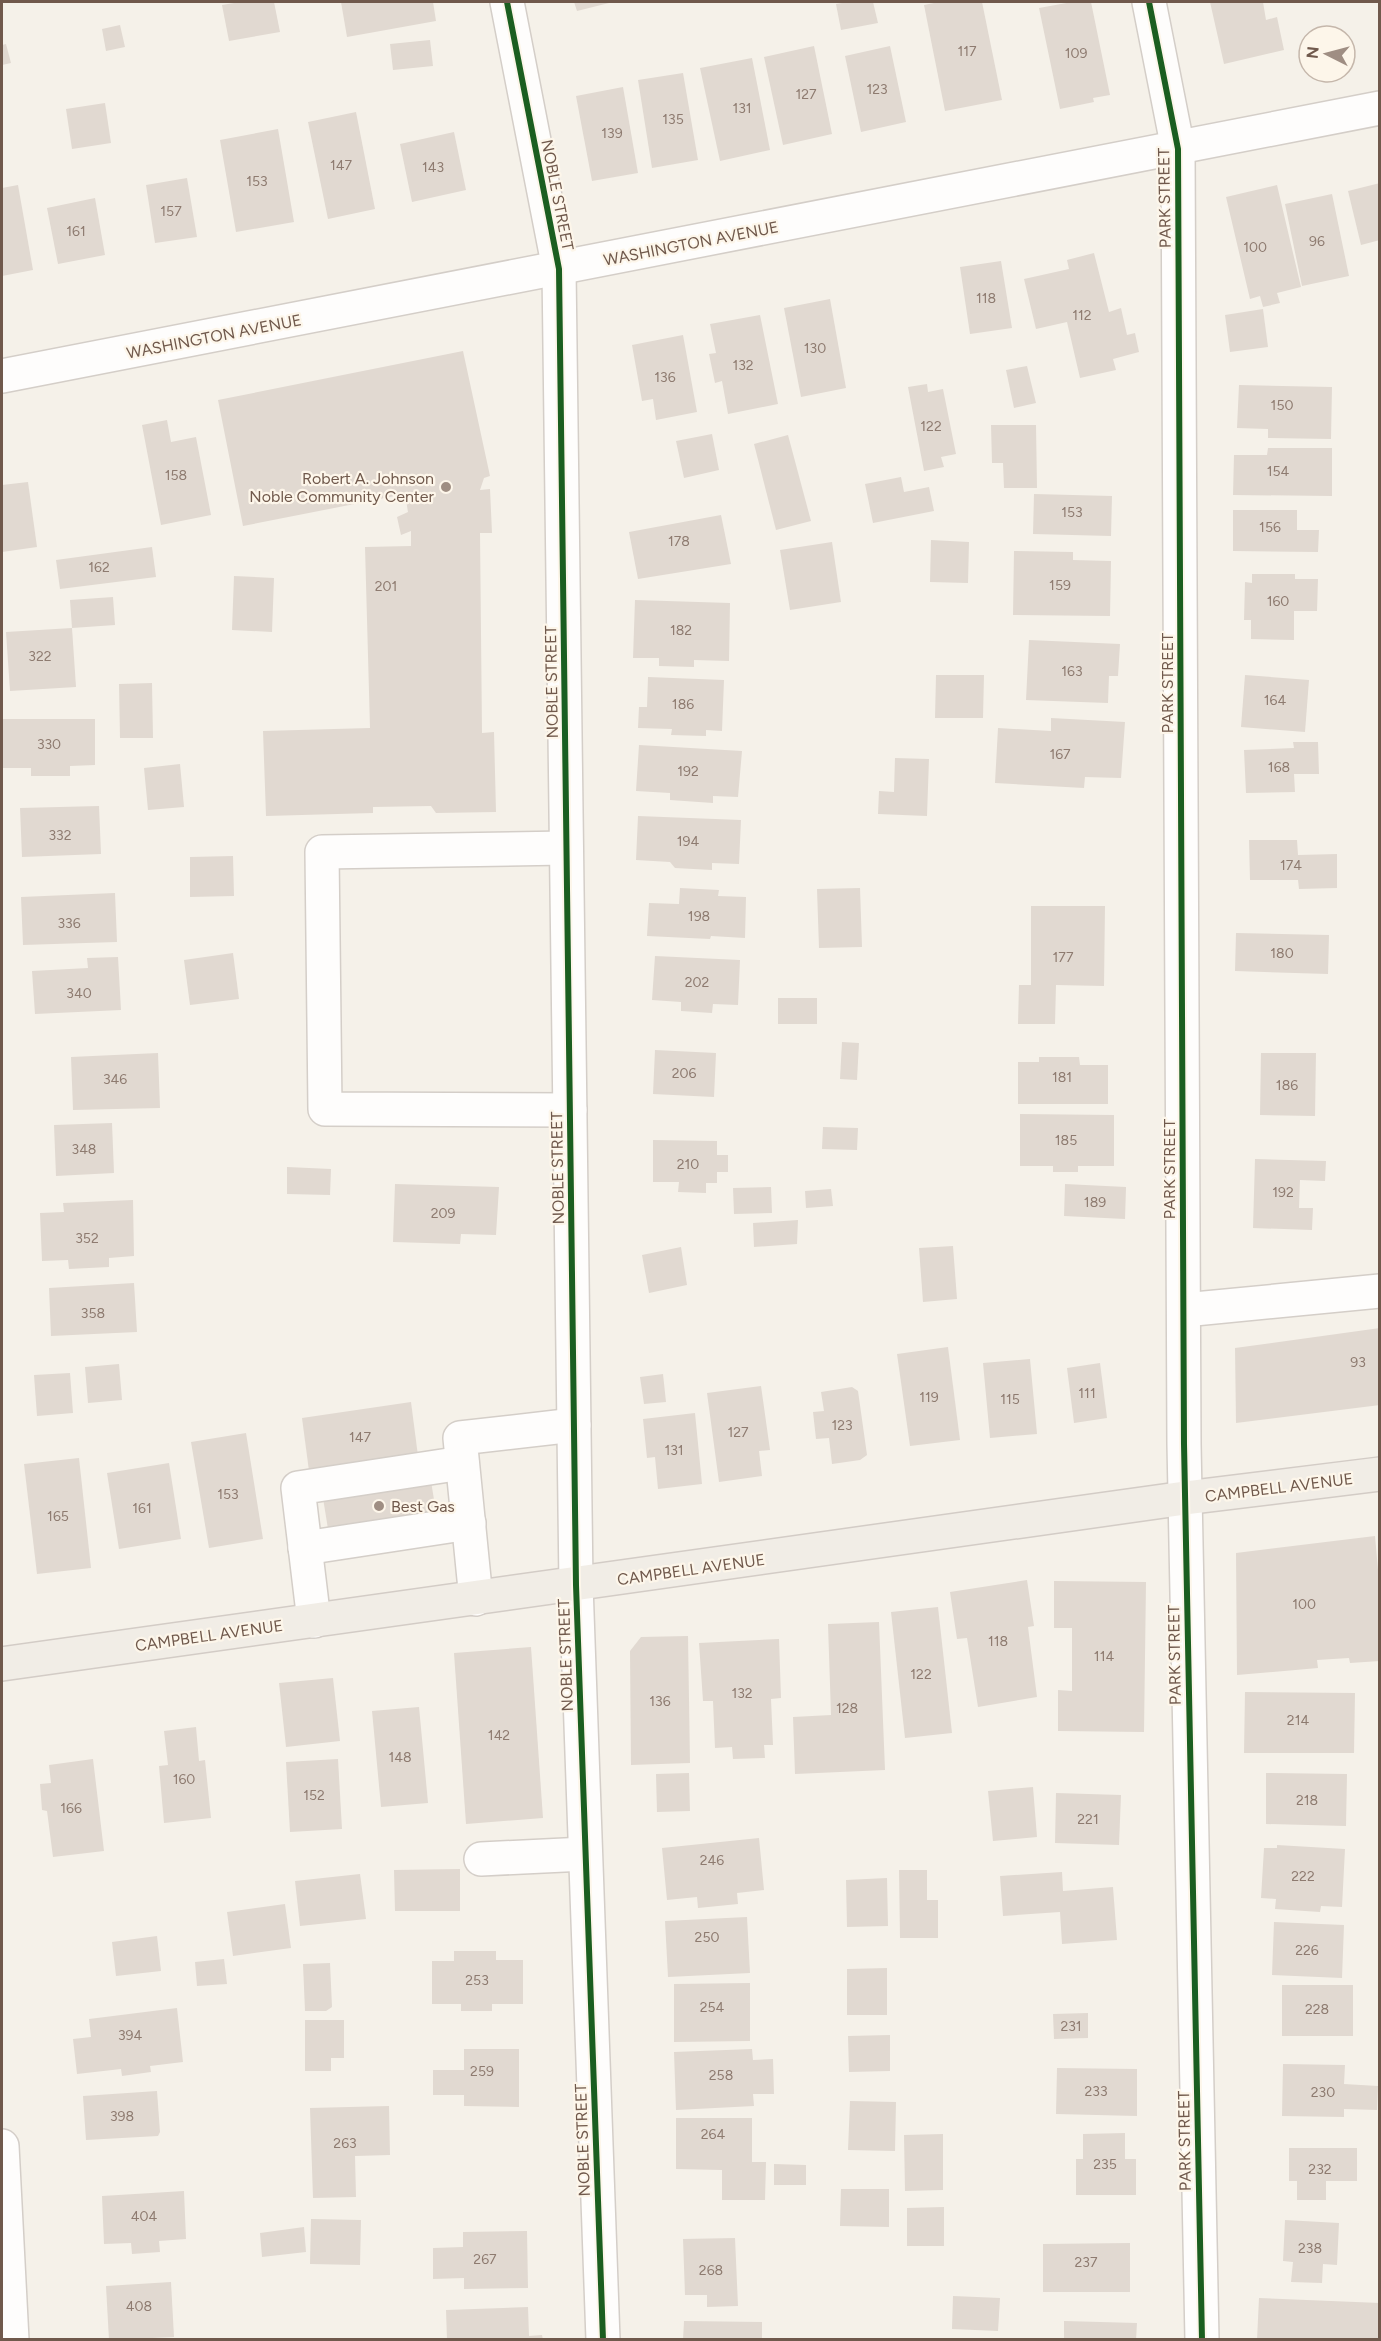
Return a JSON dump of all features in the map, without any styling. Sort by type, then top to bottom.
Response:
[{"type":"main road","name":"CAMPBELL AVENUE","points":[[2,1664],[576,1586],[1185,1498],[1380,1474]]},
{"type":"street","name":"NOBLE STREET","points":[[507,2],[559,269],[576,1586],[603,2340]]},
{"type":"street","name":"PARK STREET","points":[[1149,2],[1178,149],[1185,1498],[1202,2340]]},
{"type":"street","name":"WASHINGTON AVENUE","points":[[2,376],[1380,108]]},
{"type":"street","points":[[567,848],[322,852],[325,1109],[570,1110]]},
{"type":"street","points":[[1184,1310],[1380,1291]]},
{"type":"street","points":[[476,1599],[460,1438],[574,1425]]},
{"type":"street","points":[[314,1621],[298,1488],[462,1463]]},
{"type":"street","points":[[305,1548],[468,1523]]},
{"type":"street","points":[[481,1859],[585,1854]]},
{"type":"street","points":[[2,2146],[12,2340]]},
{"type":"building","points":[[240,2],[274,2],[280,32],[229,41],[222,5]]},
{"type":"building","points":[[341,2],[433,2],[436,21],[347,37]]},
{"type":"building","points":[[574,2],[613,2],[577,11]]},
{"type":"building","points":[[873,2],[878,23],[841,30],[836,4]]},
{"type":"building","points":[[939,2],[982,2],[1002,100],[945,111],[924,5]]},
{"type":"building","points":[[1072,2],[1091,2],[1110,95],[1093,98],[1094,102],[1060,109],[1039,8]]},
{"type":"building","points":[[1210,2],[1263,2],[1266,20],[1277,17],[1284,50],[1224,64]]},
{"type":"building","points":[[120,25],[125,47],[106,51],[102,29]]},
{"type":"building","points":[[430,40],[433,66],[393,70],[390,44]]},
{"type":"building","points":[[6,44],[11,63],[2,65],[2,45]]},
{"type":"building","points":[[814,46],[832,134],[783,145],[764,57]]},
{"type":"building","points":[[890,46],[906,122],[861,132],[845,56]]},
{"type":"building","points":[[752,58],[770,150],[720,161],[700,68]]},
{"type":"building","points":[[683,73],[698,160],[652,168],[638,80]]},
{"type":"building","points":[[623,87],[638,173],[592,181],[576,96]]},
{"type":"building","points":[[105,103],[111,143],[72,149],[66,109]]},
{"type":"building","points":[[356,112],[375,209],[328,219],[308,122]]},
{"type":"building","points":[[278,129],[294,222],[236,232],[220,140]]},
{"type":"building","points":[[454,132],[466,190],[412,202],[400,144]]},
{"type":"building","points":[[187,178],[197,237],[155,243],[146,185]]},
{"type":"building","points":[[1380,183],[1380,240],[1361,245],[1348,191]]},
{"type":"building","points":[[18,185],[33,270],[2,276],[2,188]]},
{"type":"building","points":[[1277,185],[1301,287],[1277,293],[1280,303],[1263,307],[1260,296],[1250,299],[1226,197]]},
{"type":"building","points":[[1332,194],[1349,276],[1302,286],[1285,204]]},
{"type":"building","points":[[95,198],[105,255],[58,264],[47,208]]},
{"type":"building","points":[[1094,253],[1109,312],[1121,308],[1127,335],[1135,333],[1139,352],[1113,359],[1116,370],[1080,378],[1067,322],[1036,329],[1024,279],[1069,269],[1067,260]]},
{"type":"building","points":[[1001,261],[1012,328],[970,334],[960,267]]},
{"type":"building","points":[[830,299],[846,388],[801,397],[784,308]]},
{"type":"building","points":[[1263,309],[1268,347],[1230,352],[1225,315]]},
{"type":"building","points":[[760,315],[778,404],[728,414],[722,381],[715,383],[709,354],[716,353],[710,324]]},
{"type":"building","points":[[683,335],[697,412],[656,420],[653,399],[642,401],[632,345]]},
{"type":"building","points":[[463,351],[490,476],[484,478],[480,490],[490,489],[492,533],[480,533],[482,733],[494,732],[496,812],[436,813],[431,806],[373,807],[373,813],[266,816],[263,731],[370,728],[365,547],[411,546],[411,531],[401,535],[397,517],[408,512],[405,494],[243,526],[218,400]]},
{"type":"building","points":[[1027,366],[1036,403],[1014,408],[1006,370]]},
{"type":"building","points":[[927,384],[928,392],[943,389],[956,454],[941,457],[944,467],[924,471],[908,387]]},
{"type":"building","points":[[1239,385],[1332,387],[1331,439],[1268,438],[1268,429],[1237,428]]},
{"type":"building","points":[[167,420],[171,442],[196,437],[211,515],[161,525],[142,425]]},
{"type":"building","points":[[991,425],[1036,425],[1037,488],[1004,488],[1003,463],[992,463]]},
{"type":"building","points":[[712,434],[719,470],[684,478],[676,441]]},
{"type":"building","points":[[788,435],[811,521],[776,530],[754,444]]},
{"type":"building","points":[[1268,448],[1332,448],[1332,496],[1233,495],[1234,455],[1267,455]]},
{"type":"building","points":[[901,477],[904,492],[929,487],[934,511],[873,523],[865,484]]},
{"type":"building","points":[[28,482],[37,547],[2,552],[2,485]]},
{"type":"building","points":[[1034,494],[1112,496],[1111,536],[1033,534]]},
{"type":"building","points":[[1233,510],[1297,510],[1297,530],[1319,530],[1318,552],[1233,551]]},
{"type":"building","points":[[721,515],[731,564],[638,579],[629,532]]},
{"type":"building","points":[[931,540],[969,542],[968,583],[930,582]]},
{"type":"building","points":[[832,542],[841,602],[790,610],[780,550]]},
{"type":"building","points":[[152,547],[156,577],[60,589],[56,560]]},
{"type":"building","points":[[1014,551],[1073,552],[1073,560],[1111,561],[1110,616],[1013,615]]},
{"type":"building","points":[[1252,574],[1295,574],[1295,579],[1318,579],[1317,611],[1294,611],[1294,640],[1251,639],[1251,620],[1244,620],[1245,582],[1252,583]]},
{"type":"building","points":[[234,576],[274,578],[272,632],[232,630]]},
{"type":"building","points":[[113,597],[115,625],[72,628],[70,600]]},
{"type":"building","points":[[635,600],[730,603],[729,661],[694,660],[694,667],[659,666],[659,658],[633,658]]},
{"type":"building","points":[[72,628],[76,687],[10,691],[6,632]]},
{"type":"building","points":[[1029,640],[1120,644],[1118,676],[1109,676],[1108,703],[1026,700]]},
{"type":"building","points":[[936,675],[984,675],[983,718],[935,718]]},
{"type":"building","points":[[1245,675],[1309,680],[1305,732],[1241,727]]},
{"type":"building","points":[[648,677],[724,680],[722,731],[706,730],[706,736],[671,735],[672,729],[638,728],[639,707],[647,707]]},
{"type":"building","points":[[152,683],[153,738],[120,738],[119,684]]},
{"type":"building","points":[[1051,718],[1125,722],[1121,778],[1085,777],[1084,788],[995,783],[998,728],[1051,731]]},
{"type":"building","points":[[3,719],[95,719],[95,765],[70,766],[70,776],[31,776],[31,768],[3,768]]},
{"type":"building","points":[[1293,742],[1318,742],[1319,774],[1294,774],[1295,792],[1246,793],[1244,750],[1294,748]]},
{"type":"building","points":[[639,745],[742,751],[738,797],[713,796],[713,803],[670,800],[670,793],[636,791]]},
{"type":"building","points":[[895,758],[929,759],[927,816],[878,814],[879,791],[894,792]]},
{"type":"building","points":[[180,764],[184,807],[148,810],[144,768]]},
{"type":"building","points":[[99,806],[101,854],[22,857],[20,808]]},
{"type":"building","points":[[638,816],[741,820],[739,864],[712,863],[712,870],[675,868],[670,862],[636,860]]},
{"type":"building","points":[[1249,840],[1297,840],[1298,855],[1337,854],[1337,888],[1299,889],[1298,880],[1250,880]]},
{"type":"building","points":[[233,856],[234,896],[190,897],[190,857]]},
{"type":"building","points":[[680,888],[719,890],[718,896],[746,897],[745,938],[647,936],[649,903],[679,904]]},
{"type":"building","points":[[860,888],[862,947],[819,948],[817,889]]},
{"type":"building","points":[[115,893],[117,942],[23,945],[21,897]]},
{"type":"building","points":[[1031,906],[1105,906],[1104,986],[1056,985],[1055,1024],[1018,1024],[1019,985],[1031,985]]},
{"type":"building","points":[[1236,933],[1329,935],[1328,974],[1235,971]]},
{"type":"building","points":[[233,953],[239,999],[190,1005],[184,960]]},
{"type":"building","points":[[655,956],[740,960],[738,1005],[713,1004],[712,1013],[681,1011],[681,1002],[652,1000]]},
{"type":"building","points":[[118,957],[121,1010],[35,1014],[32,971],[88,968],[87,958]]},
{"type":"building","points":[[778,998],[817,998],[817,1024],[778,1024]]},
{"type":"building","points":[[842,1042],[859,1043],[857,1080],[840,1079]]},
{"type":"building","points":[[655,1050],[716,1053],[714,1097],[653,1094]]},
{"type":"building","points":[[158,1053],[160,1108],[73,1110],[71,1057]]},
{"type":"building","points":[[1261,1053],[1316,1053],[1315,1116],[1260,1115]]},
{"type":"building","points":[[1039,1057],[1079,1057],[1080,1065],[1108,1065],[1108,1104],[1018,1104],[1018,1062],[1039,1062]]},
{"type":"building","points":[[1020,1114],[1114,1115],[1114,1166],[1078,1166],[1078,1172],[1053,1172],[1053,1166],[1020,1166]]},
{"type":"building","points":[[112,1123],[114,1173],[56,1176],[54,1125]]},
{"type":"building","points":[[823,1127],[858,1128],[857,1150],[822,1149]]},
{"type":"building","points":[[653,1140],[717,1141],[717,1155],[728,1155],[728,1172],[717,1172],[717,1183],[706,1183],[706,1193],[678,1192],[679,1182],[653,1182]]},
{"type":"building","points":[[1255,1159],[1326,1161],[1325,1181],[1300,1180],[1299,1208],[1313,1208],[1312,1230],[1253,1228]]},
{"type":"building","points":[[287,1167],[331,1169],[330,1195],[287,1194]]},
{"type":"building","points":[[395,1184],[499,1187],[496,1235],[461,1234],[460,1244],[393,1242]]},
{"type":"building","points":[[1065,1184],[1126,1187],[1125,1219],[1064,1216]]},
{"type":"building","points":[[771,1187],[772,1213],[734,1214],[733,1188]]},
{"type":"building","points":[[831,1189],[833,1206],[806,1208],[805,1191]]},
{"type":"building","points":[[133,1200],[134,1256],[109,1258],[109,1267],[69,1269],[68,1260],[42,1261],[40,1213],[64,1212],[63,1203]]},
{"type":"building","points":[[798,1220],[797,1244],[754,1247],[753,1223]]},
{"type":"building","points":[[953,1246],[957,1299],[923,1302],[919,1248]]},
{"type":"building","points":[[681,1247],[687,1285],[649,1293],[642,1255]]},
{"type":"building","points":[[134,1283],[137,1332],[51,1336],[49,1288]]},
{"type":"building","points":[[1380,1328],[1380,1405],[1236,1423],[1235,1348]]},
{"type":"building","points":[[948,1347],[960,1440],[910,1446],[897,1354]]},
{"type":"building","points":[[1030,1359],[1037,1434],[990,1438],[983,1363]]},
{"type":"building","points":[[1100,1363],[1107,1418],[1074,1423],[1067,1368]]},
{"type":"building","points":[[119,1364],[122,1400],[88,1403],[85,1367]]},
{"type":"building","points":[[70,1373],[73,1413],[37,1416],[34,1375]]},
{"type":"building","points":[[663,1374],[666,1402],[644,1404],[640,1377]]},
{"type":"building","points":[[761,1386],[770,1450],[759,1451],[762,1476],[719,1482],[707,1393]]},
{"type":"building","points":[[852,1387],[858,1391],[867,1455],[860,1460],[832,1464],[829,1438],[816,1439],[813,1412],[824,1411],[821,1392]]},
{"type":"building","points":[[411,1402],[418,1456],[309,1471],[302,1418]]},
{"type":"building","points":[[695,1413],[702,1484],[658,1489],[655,1457],[647,1458],[643,1419]]},
{"type":"building","points":[[246,1433],[263,1539],[209,1548],[191,1442]]},
{"type":"building","points":[[79,1458],[91,1568],[37,1574],[24,1464]]},
{"type":"building","points":[[169,1463],[181,1539],[119,1549],[107,1473]]},
{"type":"building","points":[[430,1475],[437,1518],[329,1535],[322,1492]]},
{"type":"building","points":[[1375,1536],[1380,1592],[1380,1661],[1350,1663],[1349,1658],[1317,1660],[1318,1668],[1237,1675],[1236,1553]]},
{"type":"building","points":[[1027,1580],[1034,1626],[1028,1627],[1037,1697],[978,1707],[967,1638],[957,1639],[950,1592]]},
{"type":"building","points":[[1054,1581],[1146,1582],[1144,1732],[1058,1731],[1058,1690],[1072,1691],[1072,1628],[1054,1628]]},
{"type":"building","points":[[938,1607],[952,1733],[905,1738],[891,1612]]},
{"type":"building","points":[[879,1622],[885,1770],[795,1774],[793,1717],[831,1715],[828,1624]]},
{"type":"building","points":[[688,1636],[690,1763],[631,1765],[630,1651],[641,1637]]},
{"type":"building","points":[[779,1639],[781,1698],[771,1699],[773,1745],[764,1745],[765,1758],[733,1759],[732,1747],[715,1748],[713,1701],[703,1701],[699,1643]]},
{"type":"building","points":[[531,1647],[543,1818],[466,1824],[454,1653]]},
{"type":"building","points":[[333,1678],[340,1741],[286,1747],[279,1683]]},
{"type":"building","points":[[1245,1692],[1355,1693],[1354,1753],[1244,1753]]},
{"type":"building","points":[[419,1707],[428,1803],[381,1807],[372,1711]]},
{"type":"building","points":[[196,1727],[199,1761],[205,1760],[211,1818],[164,1823],[159,1766],[168,1765],[164,1731]]},
{"type":"building","points":[[93,1759],[104,1851],[53,1857],[47,1811],[42,1810],[40,1784],[51,1783],[49,1765]]},
{"type":"building","points":[[338,1759],[342,1829],[290,1832],[286,1762]]},
{"type":"building","points":[[689,1773],[690,1811],[657,1812],[656,1774]]},
{"type":"building","points":[[1266,1773],[1347,1774],[1346,1826],[1266,1824]]},
{"type":"building","points":[[1033,1787],[1037,1837],[993,1841],[988,1791]]},
{"type":"building","points":[[1056,1793],[1121,1795],[1119,1845],[1055,1843]]},
{"type":"building","points":[[759,1838],[764,1890],[737,1893],[738,1904],[698,1908],[697,1897],[667,1900],[662,1848]]},
{"type":"building","points":[[1277,1845],[1345,1849],[1342,1907],[1321,1906],[1320,1912],[1275,1909],[1276,1899],[1261,1898],[1264,1848],[1277,1848]]},
{"type":"building","points":[[460,1869],[460,1911],[395,1911],[394,1870]]},
{"type":"building","points":[[899,1870],[927,1870],[927,1900],[938,1900],[938,1938],[900,1938]]},
{"type":"building","points":[[1062,1872],[1063,1891],[1113,1887],[1117,1940],[1062,1944],[1060,1912],[1003,1916],[1000,1876]]},
{"type":"building","points":[[360,1874],[366,1919],[300,1926],[295,1881]]},
{"type":"building","points":[[887,1878],[888,1926],[847,1927],[846,1880]]},
{"type":"building","points":[[285,1904],[291,1948],[233,1956],[227,1912]]},
{"type":"building","points":[[747,1917],[750,1973],[668,1977],[665,1921]]},
{"type":"building","points":[[1274,1922],[1344,1925],[1342,1978],[1272,1975]]},
{"type":"building","points":[[157,1936],[161,1971],[116,1976],[112,1942]]},
{"type":"building","points":[[454,1951],[496,1951],[496,1960],[523,1960],[523,2004],[492,2004],[492,2011],[461,2011],[461,2004],[432,2004],[432,1961],[454,1961]]},
{"type":"building","points":[[224,1959],[227,1984],[197,1986],[195,1962]]},
{"type":"building","points":[[330,1963],[332,2007],[326,2011],[305,2011],[303,1964]]},
{"type":"building","points":[[887,1968],[887,2015],[847,2015],[847,1969]]},
{"type":"building","points":[[750,1983],[750,2041],[674,2042],[674,1984]]},
{"type":"building","points":[[1282,1985],[1353,1985],[1353,2036],[1282,2036]]},
{"type":"building","points":[[177,2008],[183,2062],[150,2066],[151,2072],[122,2076],[121,2069],[77,2074],[73,2039],[91,2037],[89,2019]]},
{"type":"building","points":[[1088,2013],[1088,2038],[1054,2039],[1053,2014]]},
{"type":"building","points":[[305,2020],[344,2020],[344,2058],[331,2058],[331,2071],[305,2071]]},
{"type":"building","points":[[890,2035],[890,2071],[849,2072],[848,2036]]},
{"type":"building","points":[[464,2049],[519,2049],[519,2107],[464,2106],[464,2095],[433,2095],[433,2070],[464,2070]]},
{"type":"building","points":[[752,2049],[753,2060],[773,2059],[774,2094],[753,2094],[754,2106],[676,2110],[674,2052]]},
{"type":"building","points":[[1283,2064],[1345,2065],[1344,2084],[1378,2086],[1377,2110],[1344,2109],[1344,2117],[1282,2116]]},
{"type":"building","points":[[1057,2068],[1137,2069],[1137,2116],[1056,2114]]},
{"type":"building","points":[[157,2091],[160,2132],[158,2136],[86,2140],[83,2096]]},
{"type":"building","points":[[850,2101],[896,2102],[895,2151],[848,2150]]},
{"type":"building","points":[[389,2106],[390,2155],[355,2156],[356,2197],[313,2198],[310,2108]]},
{"type":"building","points":[[676,2118],[752,2118],[752,2162],[766,2162],[765,2200],[722,2200],[722,2170],[676,2169]]},
{"type":"building","points":[[1125,2133],[1125,2159],[1136,2159],[1136,2195],[1076,2195],[1076,2159],[1083,2159],[1083,2134]]},
{"type":"building","points":[[943,2134],[943,2190],[905,2191],[904,2135]]},
{"type":"building","points":[[1289,2148],[1357,2148],[1357,2181],[1326,2181],[1326,2200],[1297,2200],[1297,2181],[1289,2181]]},
{"type":"building","points":[[774,2164],[806,2165],[806,2185],[774,2185]]},
{"type":"building","points":[[841,2189],[889,2189],[889,2227],[840,2226]]},
{"type":"building","points":[[184,2191],[186,2239],[159,2241],[160,2252],[132,2254],[131,2243],[104,2244],[102,2196]]},
{"type":"building","points":[[944,2207],[944,2246],[907,2246],[907,2208]]},
{"type":"building","points":[[311,2219],[361,2220],[360,2265],[310,2264]]},
{"type":"building","points":[[1285,2220],[1339,2223],[1337,2265],[1323,2264],[1322,2283],[1291,2282],[1293,2262],[1283,2261]]},
{"type":"building","points":[[304,2227],[306,2252],[262,2257],[260,2233]]},
{"type":"building","points":[[527,2231],[528,2288],[464,2289],[464,2278],[433,2279],[433,2248],[463,2247],[463,2232]]},
{"type":"building","points":[[735,2238],[738,2306],[707,2307],[707,2295],[685,2295],[683,2239]]},
{"type":"building","points":[[1130,2243],[1130,2292],[1043,2292],[1043,2244]]},
{"type":"building","points":[[171,2282],[174,2337],[109,2340],[106,2286]]},
{"type":"building","points":[[953,2296],[1000,2298],[998,2331],[952,2329]]},
{"type":"building","points":[[1259,2298],[1380,2303],[1380,2340],[1257,2340]]},
{"type":"building","points":[[528,2307],[529,2336],[542,2335],[543,2340],[447,2340],[446,2310]]},
{"type":"building","points":[[684,2321],[762,2322],[762,2340],[683,2340]]},
{"type":"building","points":[[1064,2321],[1137,2323],[1136,2340],[1064,2340]]},
{"type":"cycle path","points":[[507,2],[559,269],[576,1585],[603,2340]]},
{"type":"cycle path","points":[[1149,2],[1178,149],[1184,1444],[1202,2340]]},
{"type":"place","name":"Robert A. Johnson Noble Community Center","points":[[446,487]]},
{"type":"place","name":"Best Gas","points":[[379,1506]]}]
